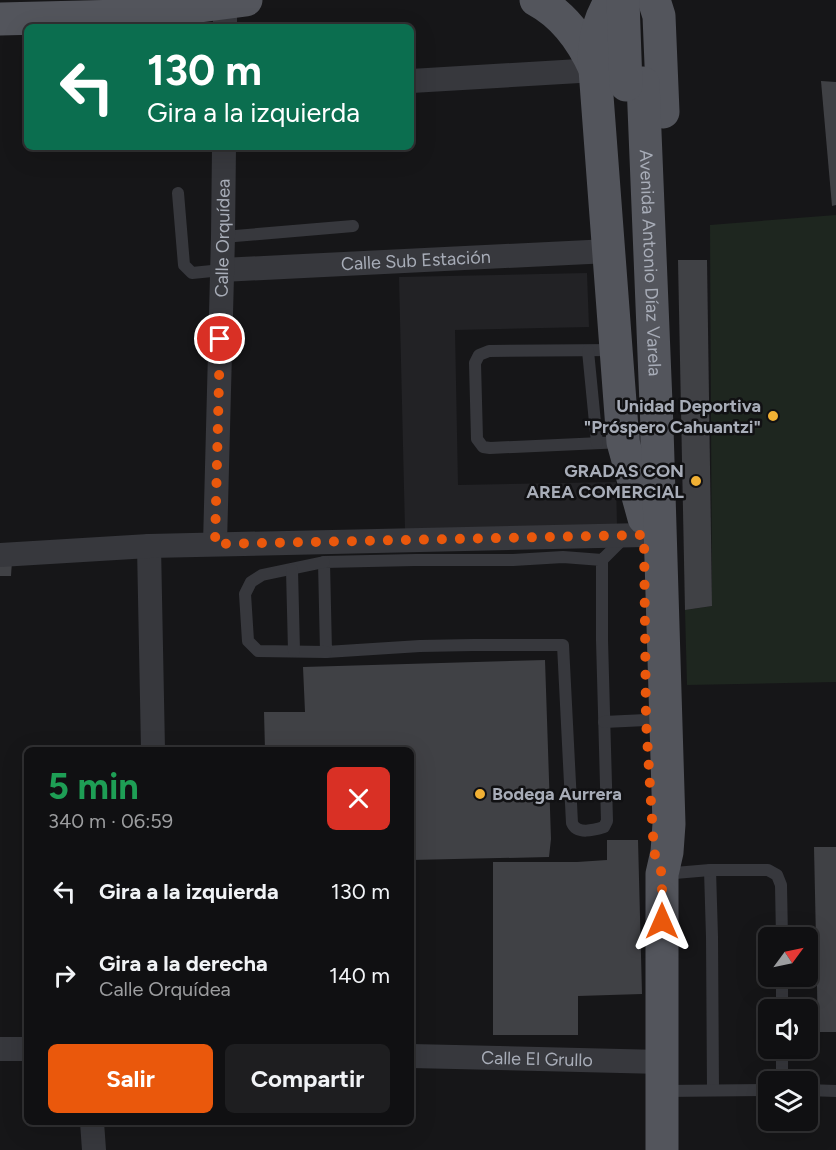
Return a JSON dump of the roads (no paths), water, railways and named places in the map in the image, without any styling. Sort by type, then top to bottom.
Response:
[{"type":"main road","points":[[0,8],[39,0]]},
{"type":"main road","points":[[536,0],[552,10],[573,30],[595,63]]},
{"type":"main road","points":[[611,0],[598,26],[595,41],[609,250],[603,351],[629,438]]},
{"type":"main road","points":[[623,0],[634,84]]},
{"type":"main road","points":[[634,84],[654,4]]},
{"type":"main road","points":[[629,438],[672,357],[660,54],[654,4]]},
{"type":"main road","points":[[0,19],[232,10]]},
{"type":"main road","points":[[595,63],[604,50],[629,46],[648,49],[660,54]]},
{"type":"main road","name":"Avenida Antonio Díaz Varela","points":[[634,84],[629,438],[669,824],[667,852],[662,874],[662,1150]]},
{"type":"main road","name":"Avenida Antonio Díaz Varela","points":[[629,438],[639,529],[646,720],[654,852],[662,874]]},
{"type":"street","points":[[414,81],[595,63]]},
{"type":"street","name":"Calle Orquídea","points":[[215,544],[224,150]]},
{"type":"street","name":"Calle Sub Estación","points":[[222,270],[609,250]]},
{"type":"street","points":[[0,555],[149,546],[639,529]]},
{"type":"street","points":[[149,546],[153,747]]},
{"type":"street","points":[[0,1049],[24,1049]]},
{"type":"street","name":"Calle El Grullo","points":[[414,1056],[662,1076]]},
{"type":"street","points":[[92,1125],[94,1150]]},
{"type":"lane","points":[[178,193],[184,265],[192,273],[222,270]]},
{"type":"lane","points":[[223,237],[353,226]]},
{"type":"lane","points":[[603,351],[489,351],[479,355],[475,363],[477,439],[483,447],[490,448],[629,438]]},
{"type":"lane","points":[[602,560],[607,821],[604,827],[597,829],[579,831],[574,828],[573,823],[563,645],[463,645],[326,652],[258,651],[248,641],[245,594],[251,582],[262,575],[324,562],[513,560],[563,557],[602,560],[639,529]]},
{"type":"lane","points":[[324,562],[326,652]]},
{"type":"lane","points":[[292,570],[294,651]]},
{"type":"lane","points":[[604,722],[646,720]]},
{"type":"lane","points":[[710,870],[713,1089]]},
{"type":"lane","points":[[662,874],[710,870],[768,870],[777,875],[780,885],[782,927]]},
{"type":"lane","points":[[662,1076],[713,1089],[758,1090]]},
{"type":"lane","points":[[818,1090],[836,1091]]},
{"type":"place","name":"Unidad Deportiva \"Próspero Cahuantzi\"","points":[[773,416]]},
{"type":"place","name":"GRADAS CON AREA COMERCIAL","points":[[696,481]]},
{"type":"place","name":"Bodega Aurrera","points":[[480,794]]}]
